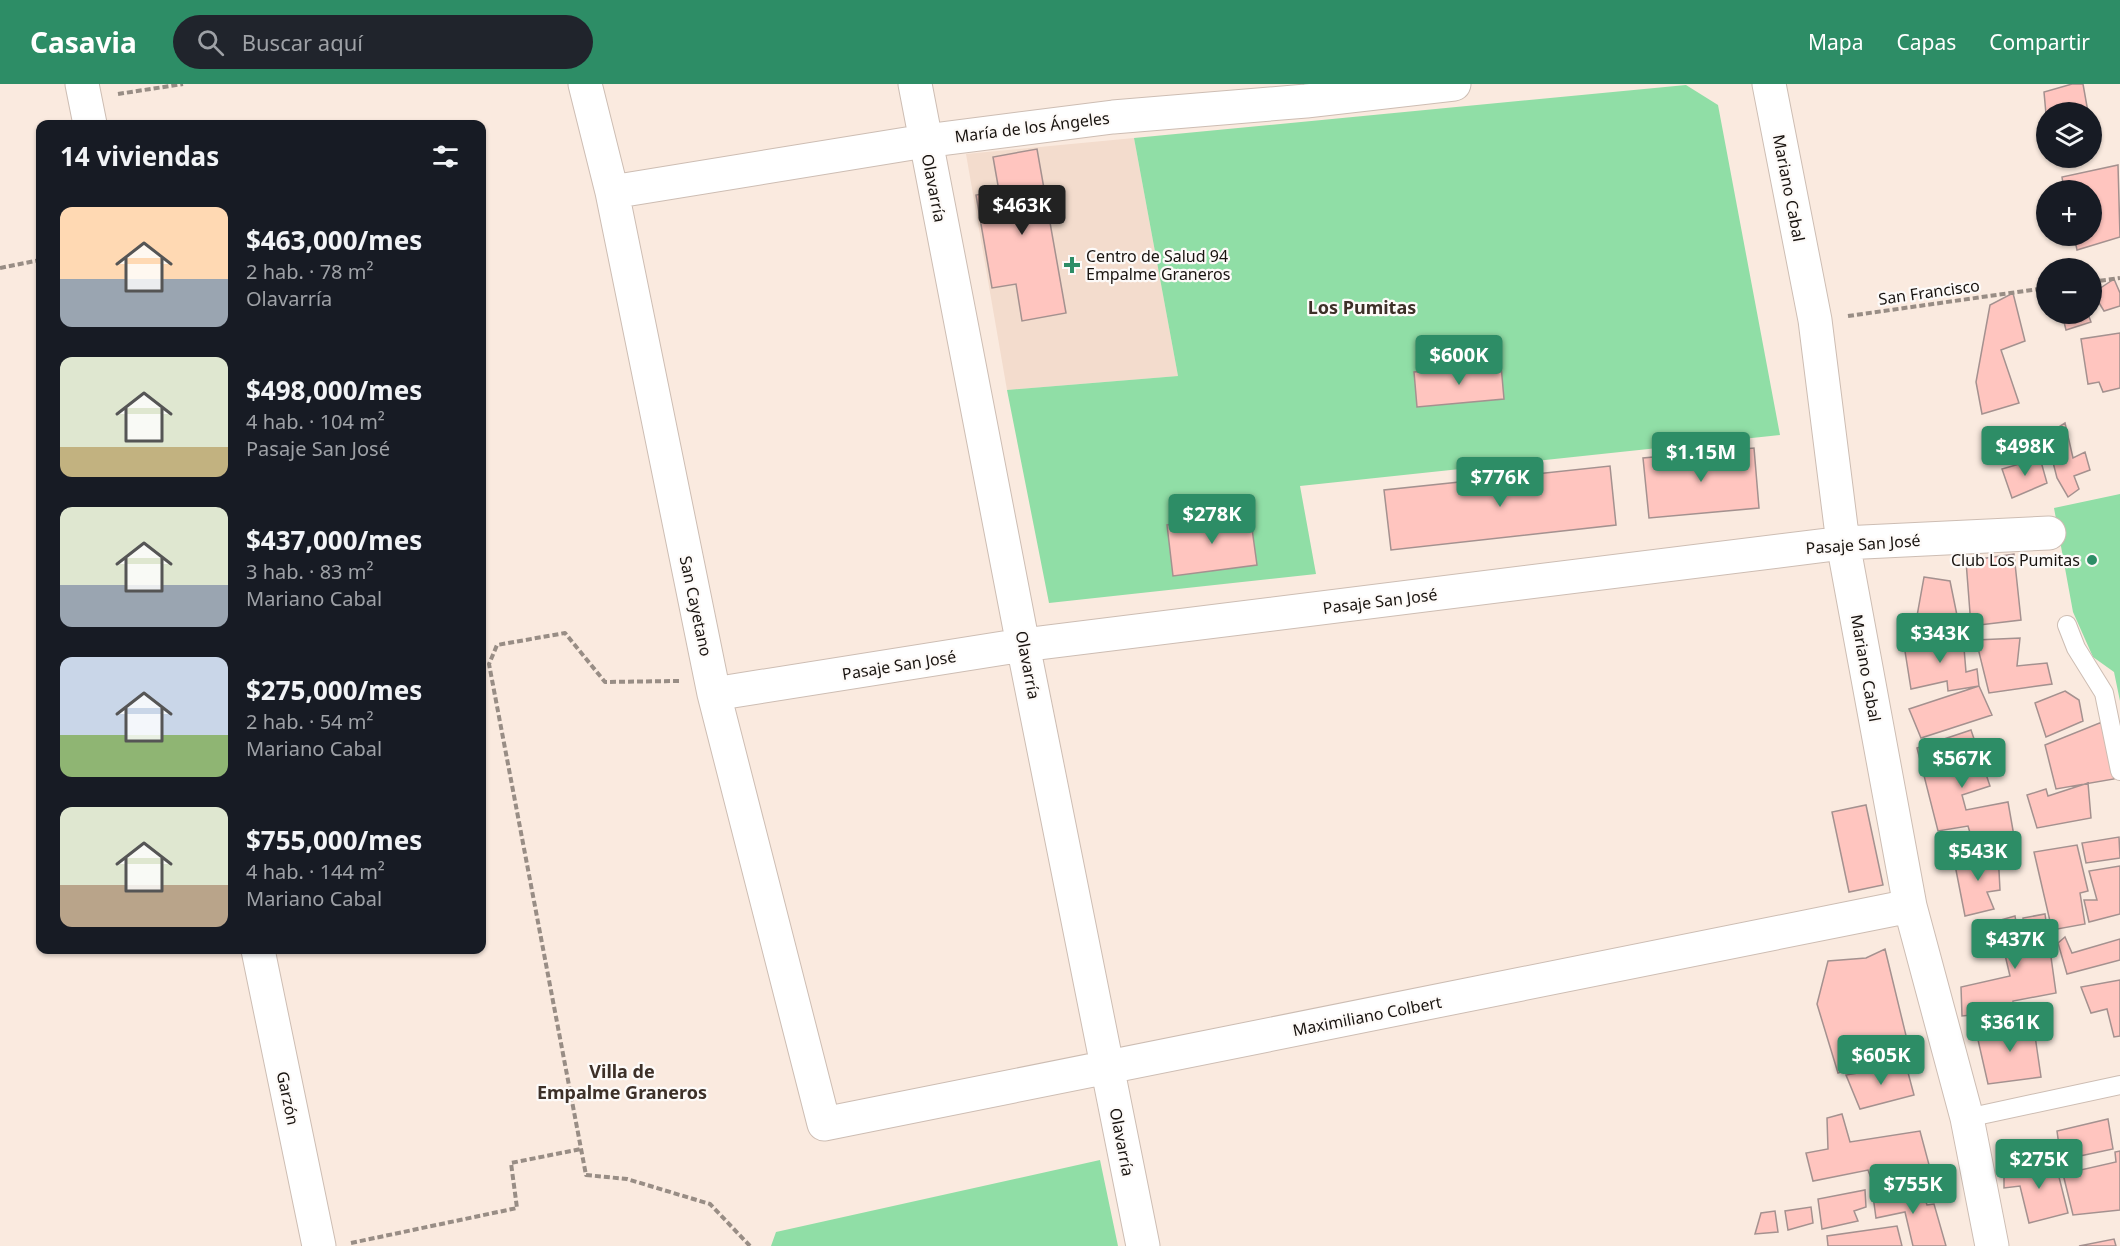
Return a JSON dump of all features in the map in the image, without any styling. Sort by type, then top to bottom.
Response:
[{"type":"street","name":"San Cayetano","points":[[585,84],[612,192],[714,694],[824,1124]]},
{"type":"street","name":"Olavarría","points":[[915,84],[1023,645],[1143,1246]]},
{"type":"street","name":"María de los Ángeles","points":[[612,192],[925,141],[1113,117],[1454,84]]},
{"type":"street","name":"Mariano Cabal","points":[[1769,84],[1815,320],[1843,543],[1910,906],[1967,1118],[1992,1246]]},
{"type":"street","name":"Pasaje San José","points":[[714,694],[1023,645],[1843,543],[2049,533]]},
{"type":"street","name":"Maximiliano Colbert","points":[[824,1124],[1910,906]]},
{"type":"street","name":"Garzón","points":[[259,954],[334,1245]]},
{"type":"lane","points":[[2067,625],[2076,648],[2104,693],[2120,771]]},
{"type":"lane","points":[[1967,1118],[2120,1085]]},
{"type":"path","points":[[86,102],[183,84]]},
{"type":"path","points":[[0,268],[36,261]]},
{"type":"path","points":[[2102,280],[2120,278]]},
{"type":"path","name":"San Francisco","points":[[1815,320],[2036,289]]},
{"type":"path","points":[[714,694],[680,681],[605,682],[565,633],[497,645],[489,664],[586,1174],[627,1179],[710,1204],[750,1246]]},
{"type":"path","points":[[334,1245],[517,1208],[511,1163],[581,1149]]},
{"type":"shaded area","name":"Centro de Salud 94 Empalme Graneros","points":[[1134,138],[1178,376],[1007,390],[966,154]]},
{"type":"green space","points":[[1686,85],[1718,105],[1780,435],[1300,486],[1316,574],[1049,603],[1007,390],[1178,376],[1134,138]]},
{"type":"green space","name":"Club Los Pumitas","points":[[2120,494],[2120,701],[2114,672],[2093,657],[2073,612],[2054,508]]},
{"type":"green space","points":[[1100,1160],[1118,1246],[771,1246],[776,1232]]},
{"type":"building","points":[[2072,84],[2083,84],[2086,102],[2045,102],[2044,92]]},
{"type":"building","points":[[1037,149],[1066,313],[1022,321],[1016,284],[992,288],[976,195],[999,191],[993,157]]},
{"type":"building","points":[[2118,165],[2120,237],[2102,242],[2102,180],[2062,180],[2062,177]]},
{"type":"building","points":[[2076,246],[2090,246],[2077,250]]},
{"type":"building","points":[[2114,279],[2120,293],[2120,306],[2104,311],[2102,287]]},
{"type":"building","points":[[2013,293],[2025,341],[2001,350],[2019,403],[1982,414],[1976,382],[1990,305]]},
{"type":"building","points":[[2064,324],[2085,324],[2066,330]]},
{"type":"building","points":[[2120,333],[2120,388],[2103,392],[2099,382],[2088,384],[2081,339]]},
{"type":"building","points":[[1501,365],[1504,399],[1417,407],[1414,372]]},
{"type":"building","points":[[2065,423],[2073,458],[2085,452],[2090,470],[2074,476],[2079,489],[2068,497],[2057,478],[2046,435]]},
{"type":"building","points":[[1754,448],[1759,508],[1649,518],[1643,458]]},
{"type":"building","points":[[2040,458],[2047,483],[2012,498],[2002,469]]},
{"type":"building","points":[[1610,466],[1616,525],[1391,550],[1384,490]]},
{"type":"building","points":[[1250,514],[1257,565],[1173,576],[1167,525]]},
{"type":"building","points":[[2014,554],[2021,620],[1971,626],[1966,561]]},
{"type":"building","points":[[1924,577],[1950,581],[1960,630],[1913,638]]},
{"type":"building","points":[[1963,636],[1966,672],[1977,669],[1979,686],[1948,691],[1947,681],[1911,689],[1904,645]]},
{"type":"building","points":[[2020,638],[2017,666],[2047,663],[2052,684],[1989,693],[1976,640]]},
{"type":"building","points":[[1979,686],[1992,715],[1921,738],[1909,709]]},
{"type":"building","points":[[2065,691],[2079,700],[2083,721],[2046,737],[2035,703]]},
{"type":"building","points":[[2102,722],[2114,779],[2056,789],[2045,745]]},
{"type":"building","points":[[1971,730],[1990,786],[1962,795],[1966,810],[2008,802],[2014,836],[1974,846],[1968,826],[1938,831],[1917,748]]},
{"type":"building","points":[[2088,783],[2091,818],[2037,828],[2027,795],[2046,789],[2048,796]]},
{"type":"building","points":[[1866,805],[1883,885],[1849,892],[1832,812]]},
{"type":"building","points":[[2119,837],[2120,858],[2086,863],[2082,843]]},
{"type":"building","points":[[2077,845],[2088,891],[2080,893],[2085,924],[2052,930],[2034,852]]},
{"type":"building","points":[[1998,852],[2000,890],[1987,892],[1994,909],[1965,916],[1954,860]]},
{"type":"building","points":[[2120,866],[2120,914],[2089,922],[2084,900],[2097,900],[2089,871]]},
{"type":"building","points":[[2045,914],[2056,993],[2013,1001],[2013,1011],[1962,1016],[1961,987],[2010,976],[1997,921],[2015,916],[2019,941],[2025,940],[2023,918]]},
{"type":"building","points":[[2065,937],[2072,953],[2120,939],[2120,960],[2067,974],[2058,943]]},
{"type":"building","points":[[1885,949],[1910,1052],[1838,1073],[1817,1004],[1828,961],[1866,958]]},
{"type":"building","points":[[2120,980],[2120,1036],[2114,1037],[2107,1009],[2091,1013],[2081,987]]},
{"type":"building","points":[[2033,1022],[2041,1077],[1988,1084],[1976,1031]]},
{"type":"building","points":[[1906,1065],[1914,1095],[1860,1109],[1846,1075]]},
{"type":"building","points":[[1842,1114],[1850,1142],[1920,1131],[1932,1176],[1875,1189],[1868,1170],[1813,1181],[1806,1153],[1828,1149],[1827,1118]]},
{"type":"building","points":[[2108,1119],[2113,1149],[2061,1160],[2057,1131]]},
{"type":"building","points":[[2120,1151],[2120,1210],[2073,1215],[2063,1174],[2116,1162],[2115,1152]]},
{"type":"building","points":[[2055,1161],[2068,1213],[2029,1223],[2020,1186],[2004,1188],[2004,1170]]},
{"type":"building","points":[[1921,1187],[1927,1205],[1934,1204],[1946,1246],[1913,1246],[1905,1212],[1876,1218],[1873,1196]]},
{"type":"building","points":[[1865,1190],[1866,1207],[1854,1211],[1858,1221],[1822,1229],[1818,1199]]},
{"type":"building","points":[[1811,1207],[1813,1223],[1788,1230],[1785,1211]]},
{"type":"building","points":[[1775,1211],[1778,1232],[1755,1234],[1761,1213]]},
{"type":"building","points":[[1897,1226],[1902,1246],[1828,1246],[1827,1236]]},
{"type":"building","points":[[2114,1239],[2116,1246],[2079,1246]]},
{"type":"place","name":"Centro de Salud 94 Empalme Graneros","points":[[1072,265]]},
{"type":"place","name":"Club Los Pumitas","points":[[2092,560]]},
{"type":"district","name":"Los Pumitas","points":[[1362,307]]},
{"type":"district","name":"Villa de Empalme Graneros","points":[[622,1081]]}]
